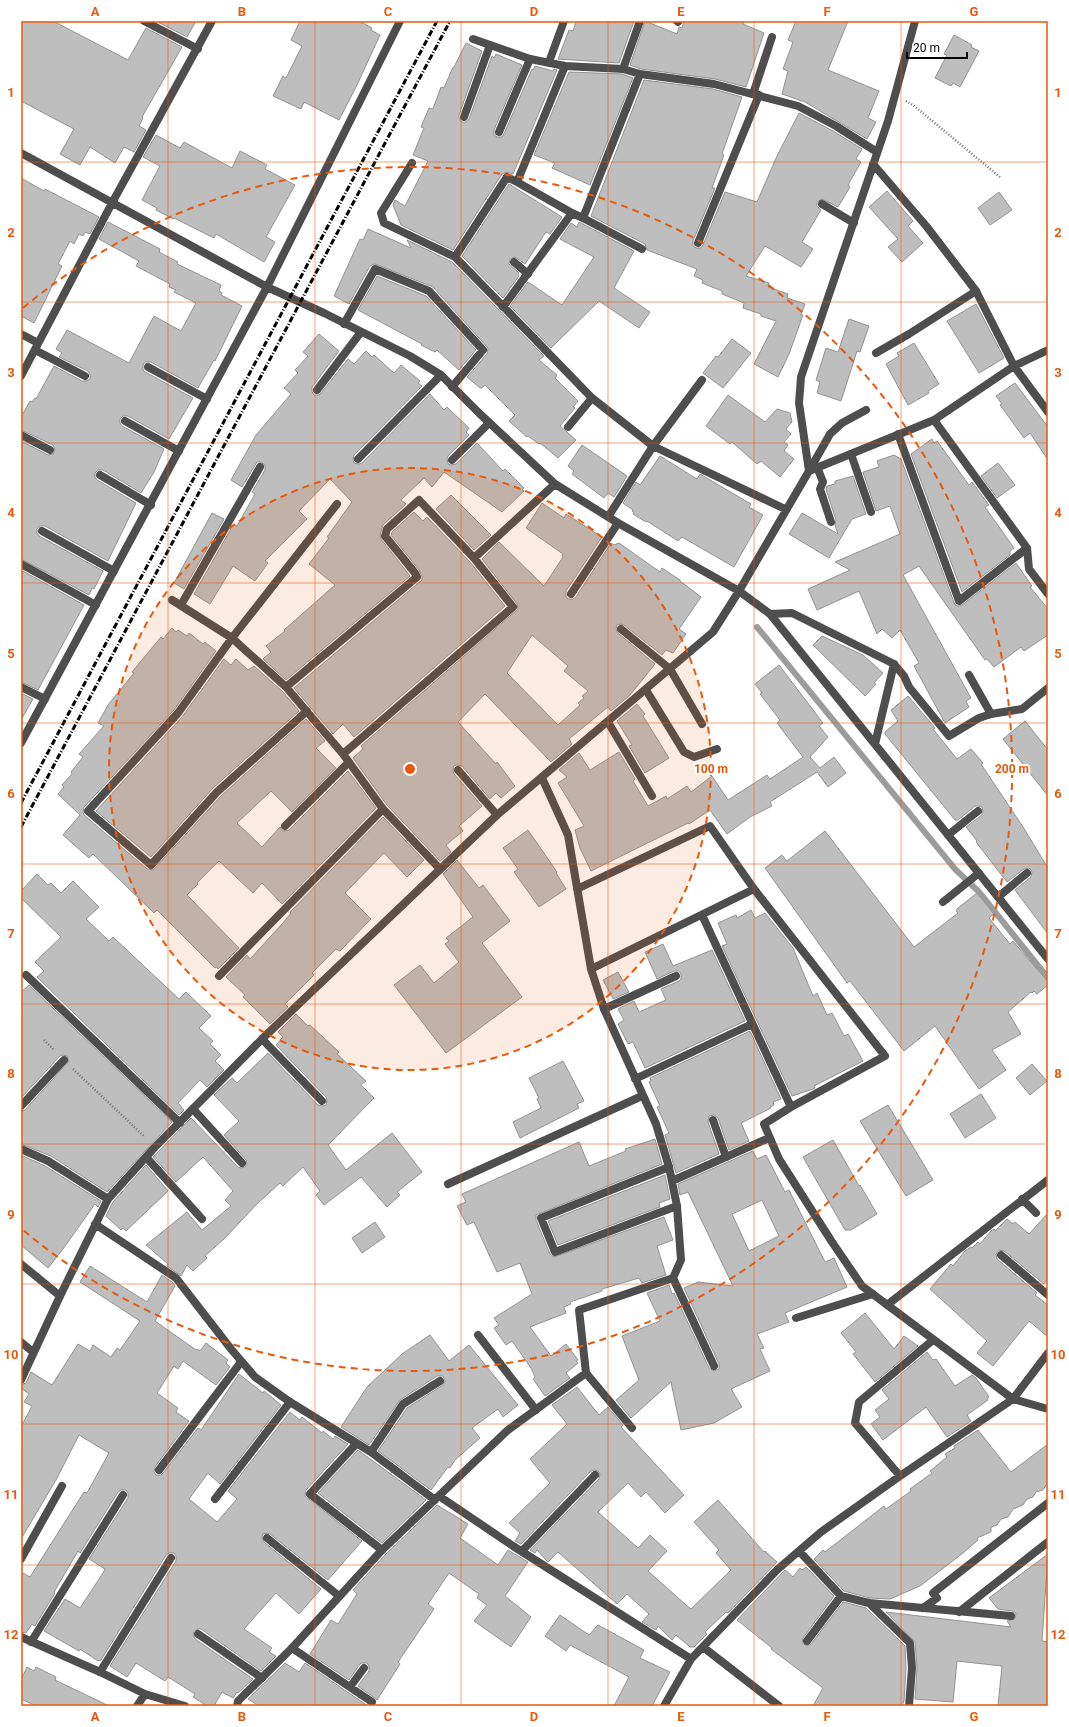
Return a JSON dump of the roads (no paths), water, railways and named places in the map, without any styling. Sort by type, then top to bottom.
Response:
[{"type":"street","points":[[144,21],[198,49]]},
{"type":"street","points":[[21,376],[112,203],[198,49],[212,21]]},
{"type":"street","points":[[21,743],[267,287],[400,21]]},
{"type":"street","points":[[549,62],[564,21]]},
{"type":"street","points":[[622,69],[640,21]]},
{"type":"street","points":[[809,471],[799,404],[801,377],[854,224],[894,96],[915,21]]},
{"type":"street","points":[[698,244],[756,95],[772,37]]},
{"type":"street","points":[[473,39],[530,59],[565,66],[622,69],[640,74],[714,84],[798,106],[836,126],[877,152]]},
{"type":"street","points":[[464,117],[490,45]]},
{"type":"street","points":[[499,132],[530,59]]},
{"type":"street","points":[[517,182],[565,66]]},
{"type":"street","points":[[583,218],[640,74]]},
{"type":"street","points":[[21,153],[267,287],[324,313],[410,356],[441,375],[489,423],[555,484],[618,523],[739,591],[770,614],[1048,958]]},
{"type":"street","points":[[412,163],[381,213],[384,223],[455,257],[592,398],[653,446],[785,509]]},
{"type":"street","points":[[873,164],[927,227],[976,291],[1014,366],[1048,412]]},
{"type":"street","points":[[455,257],[507,177],[642,249]]},
{"type":"street","points":[[822,204],[854,224]]},
{"type":"street","points":[[503,307],[572,213]]},
{"type":"street","points":[[514,262],[528,274]]},
{"type":"street","points":[[344,324],[375,269],[429,291],[483,350],[452,387]]},
{"type":"street","points":[[876,353],[909,334],[976,291]]},
{"type":"street","points":[[317,390],[361,332]]},
{"type":"street","points":[[21,334],[37,346],[85,376]]},
{"type":"street","points":[[809,471],[934,420],[1014,366],[1048,350]]},
{"type":"street","points":[[148,367],[207,399]]},
{"type":"street","points":[[358,459],[441,375]]},
{"type":"street","points":[[608,517],[653,446],[702,380]]},
{"type":"street","points":[[568,427],[592,398]]},
{"type":"street","points":[[21,1380],[33,1352],[108,1198],[155,1147],[262,1040],[440,868],[497,815],[713,632],[739,591],[785,509],[830,434],[842,423],[866,410]]},
{"type":"street","points":[[934,420],[1027,548],[1029,569],[1048,594]]},
{"type":"street","points":[[124,421],[179,451]]},
{"type":"street","points":[[452,460],[489,423]]},
{"type":"street","points":[[898,434],[959,601],[1027,548]]},
{"type":"street","points":[[21,435],[50,450]]},
{"type":"street","points":[[851,454],[871,512]]},
{"type":"street","points":[[181,606],[260,467]]},
{"type":"street","points":[[817,467],[822,482],[820,489],[831,522]]},
{"type":"street","points":[[100,475],[150,504]]},
{"type":"street","points":[[474,558],[555,484]]},
{"type":"street","points":[[286,687],[417,577],[384,536],[387,529],[419,500],[474,558],[513,607],[343,754]]},
{"type":"street","points":[[307,711],[217,792],[150,866],[88,811],[178,713],[232,638],[337,504]]},
{"type":"street","points":[[572,594],[618,523]]},
{"type":"street","points":[[42,531],[114,571]]},
{"type":"street","points":[[21,564],[96,605]]},
{"type":"street","points":[[172,600],[232,638],[286,687],[343,754],[383,809],[440,868]]},
{"type":"street","points":[[770,614],[792,614],[894,664],[904,676],[909,687],[949,736],[979,718],[991,714],[1022,709],[1048,688]]},
{"type":"street","points":[[622,629],[670,669],[702,724]]},
{"type":"street","points":[[875,744],[894,664]]},
{"type":"street","points":[[969,675],[991,714]]},
{"type":"street","points":[[21,687],[45,699]]},
{"type":"street","points":[[646,690],[684,752],[694,757],[717,749]]},
{"type":"street","points":[[608,722],[652,796]]},
{"type":"street","points":[[285,826],[349,762]]},
{"type":"street","points":[[458,770],[497,815]]},
{"type":"street","points":[[542,778],[568,835],[591,969],[604,1009],[642,1096],[656,1124],[678,1206],[681,1260],[673,1278],[579,1310],[586,1373],[632,1428]]},
{"type":"street","points":[[219,976],[383,809]]},
{"type":"street","points":[[948,835],[978,811]]},
{"type":"street","points":[[577,889],[710,826],[754,889],[885,1056],[790,1107],[764,1124],[779,1159],[862,1286],[1013,1399],[1048,1408]]},
{"type":"street","points":[[943,902],[978,873]]},
{"type":"street","points":[[998,897],[1027,873]]},
{"type":"street","points":[[591,969],[754,889]]},
{"type":"street","points":[[702,915],[790,1107]]},
{"type":"street","points":[[26,974],[180,1123]]},
{"type":"street","points":[[604,1009],[676,976]]},
{"type":"street","points":[[635,1079],[752,1024]]},
{"type":"street","points":[[262,1040],[322,1101]]},
{"type":"street","points":[[21,1106],[64,1060]]},
{"type":"street","points":[[448,1184],[642,1096]]},
{"type":"street","points":[[193,1109],[242,1163]]},
{"type":"street","points":[[713,1120],[726,1157]]},
{"type":"street","points":[[672,1181],[769,1138]]},
{"type":"street","points":[[21,1149],[48,1162],[108,1198]]},
{"type":"street","points":[[146,1157],[202,1219]]},
{"type":"street","points":[[669,1168],[541,1218],[555,1252],[678,1206]]},
{"type":"street","points":[[887,1305],[1048,1180]]},
{"type":"street","points":[[1022,1199],[1036,1213]]},
{"type":"street","points":[[95,1224],[176,1278],[241,1362],[255,1377],[290,1402],[371,1452],[437,1498],[691,1660]]},
{"type":"street","points":[[1001,1255],[1048,1295]]},
{"type":"street","points":[[21,1264],[60,1296]]},
{"type":"street","points":[[673,1278],[714,1366]]},
{"type":"street","points":[[796,1318],[873,1294]]},
{"type":"street","points":[[478,1335],[536,1410]]},
{"type":"street","points":[[900,1476],[855,1423],[859,1402],[933,1340]]},
{"type":"street","points":[[21,1342],[33,1352]]},
{"type":"street","points":[[664,1706],[691,1660],[778,1569],[821,1532],[1013,1399],[1048,1353]]},
{"type":"street","points":[[159,1470],[241,1362]]},
{"type":"street","points":[[237,1706],[238,1701],[292,1648],[382,1550],[508,1430],[586,1373]]},
{"type":"street","points":[[371,1452],[403,1404],[440,1381]]},
{"type":"street","points":[[215,1499],[290,1402]]},
{"type":"street","points":[[356,1444],[310,1494],[382,1550]]},
{"type":"street","points":[[522,1551],[595,1475]]},
{"type":"street","points":[[21,1559],[62,1486]]},
{"type":"street","points":[[32,1642],[123,1495]]},
{"type":"street","points":[[923,1608],[937,1598],[933,1593],[1048,1503]]},
{"type":"street","points":[[267,1538],[339,1596]]},
{"type":"street","points":[[959,1612],[1048,1542]]},
{"type":"street","points":[[799,1551],[840,1596],[870,1603],[1011,1616]]},
{"type":"street","points":[[100,1672],[170,1558]]},
{"type":"street","points":[[807,1641],[840,1596]]},
{"type":"street","points":[[870,1603],[910,1643],[912,1668],[909,1706]]},
{"type":"street","points":[[198,1634],[262,1678]]},
{"type":"street","points":[[21,1637],[100,1672],[144,1694],[185,1706]]},
{"type":"street","points":[[703,1647],[779,1706]]},
{"type":"street","points":[[292,1648],[372,1702]]},
{"type":"street","points":[[350,1687],[364,1668]]},
{"type":"street","points":[[138,1706],[144,1694]]},
{"type":"waterway","points":[[757,627],[955,869],[979,892],[1048,978]]},
{"type":"railway","points":[[21,803],[437,21]]},
{"type":"railway","points":[[21,827],[450,21]]}]
